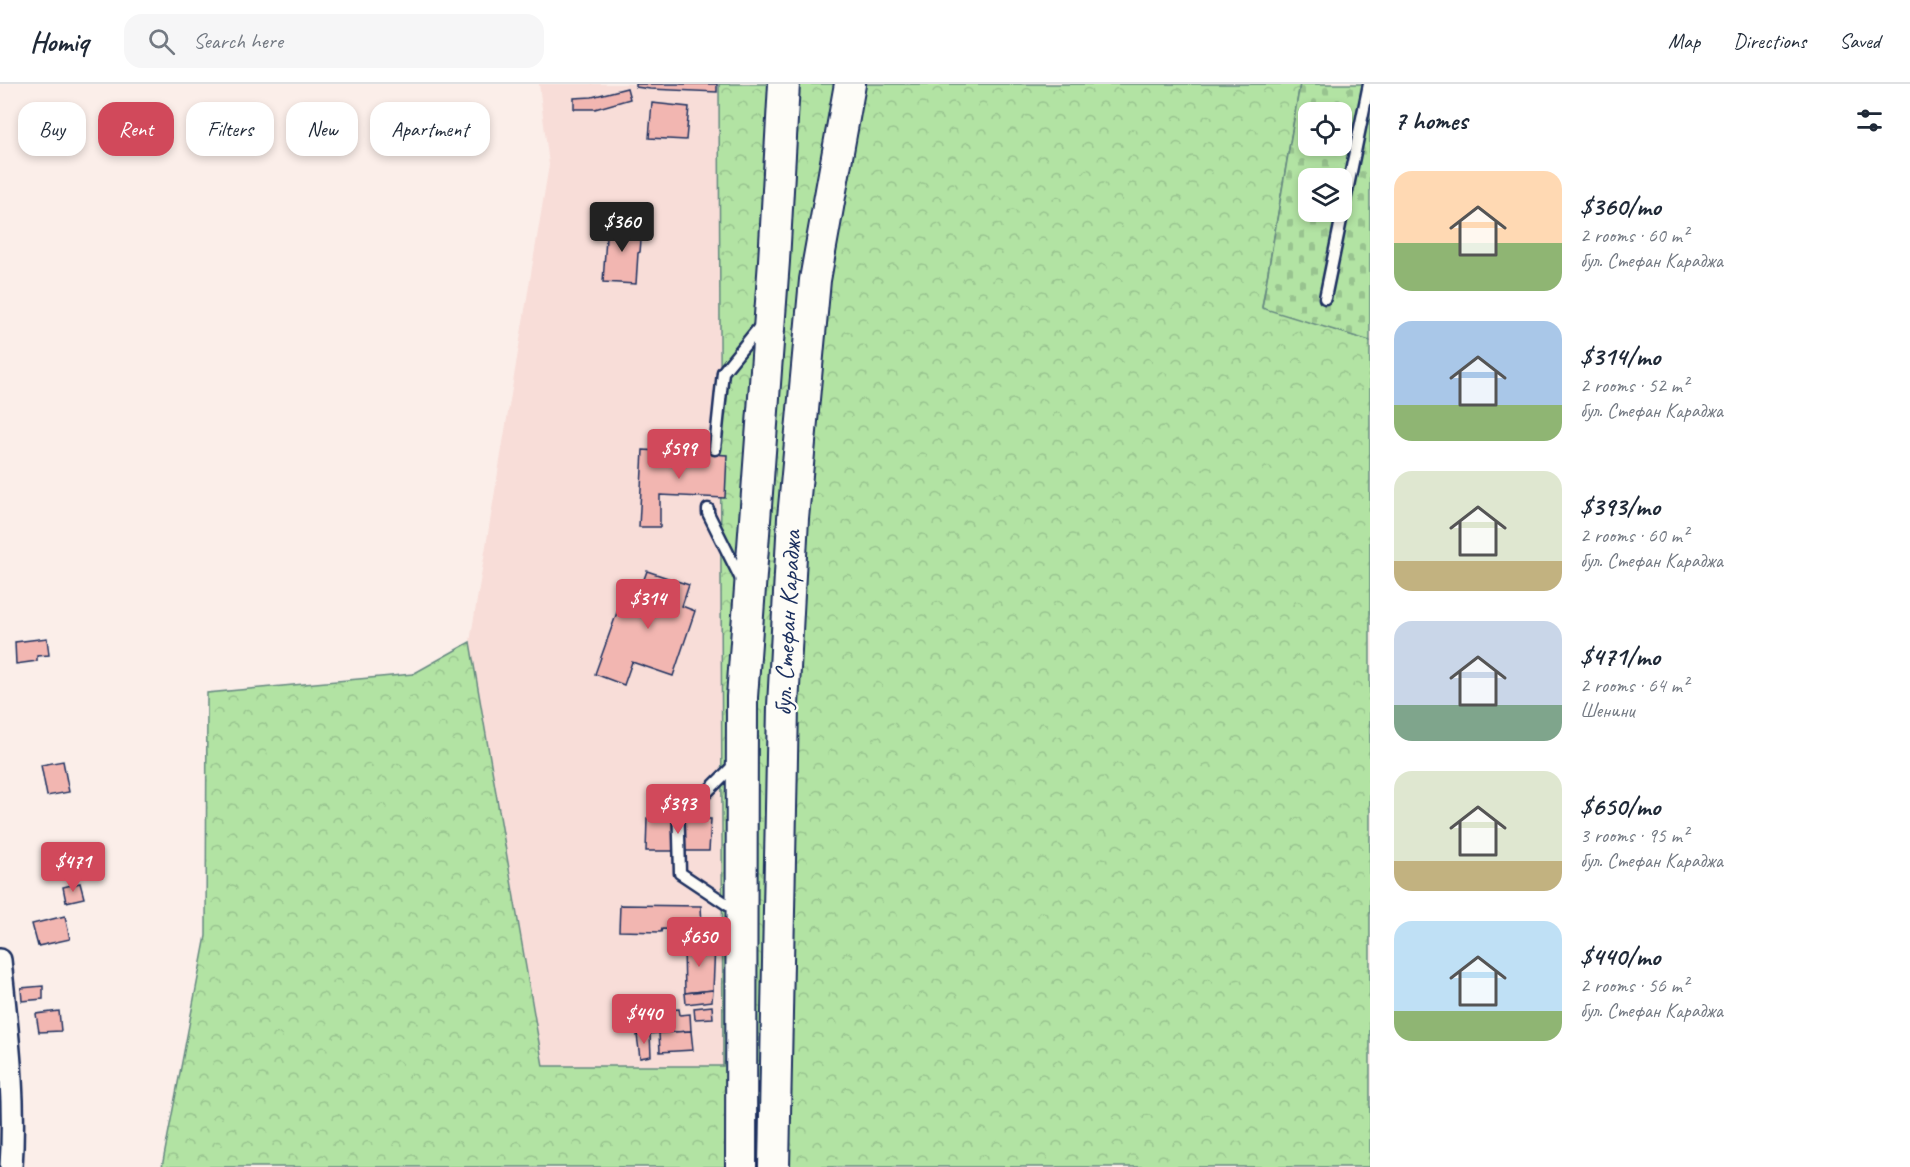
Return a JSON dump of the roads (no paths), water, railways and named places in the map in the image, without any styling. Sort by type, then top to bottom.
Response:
[{"type":"main road","name":"бул. Стефан Караджа","points":[[741,1167],[742,697],[770,315],[784,84]]},
{"type":"main road","name":"бул. Стефан Караджа","points":[[774,1167],[783,706],[792,530],[815,280],[850,84]]},
{"type":"main road","points":[[777,210],[826,214]]},
{"type":"street","points":[[0,960],[10,1056],[14,1128],[11,1167]]},
{"type":"lane","points":[[1325,298],[1369,84]]},
{"type":"lane","points":[[715,449],[723,372],[770,315]]},
{"type":"lane","points":[[708,509],[749,594]]},
{"type":"lane","points":[[741,914],[680,873],[678,799],[705,794],[742,758]]}]
